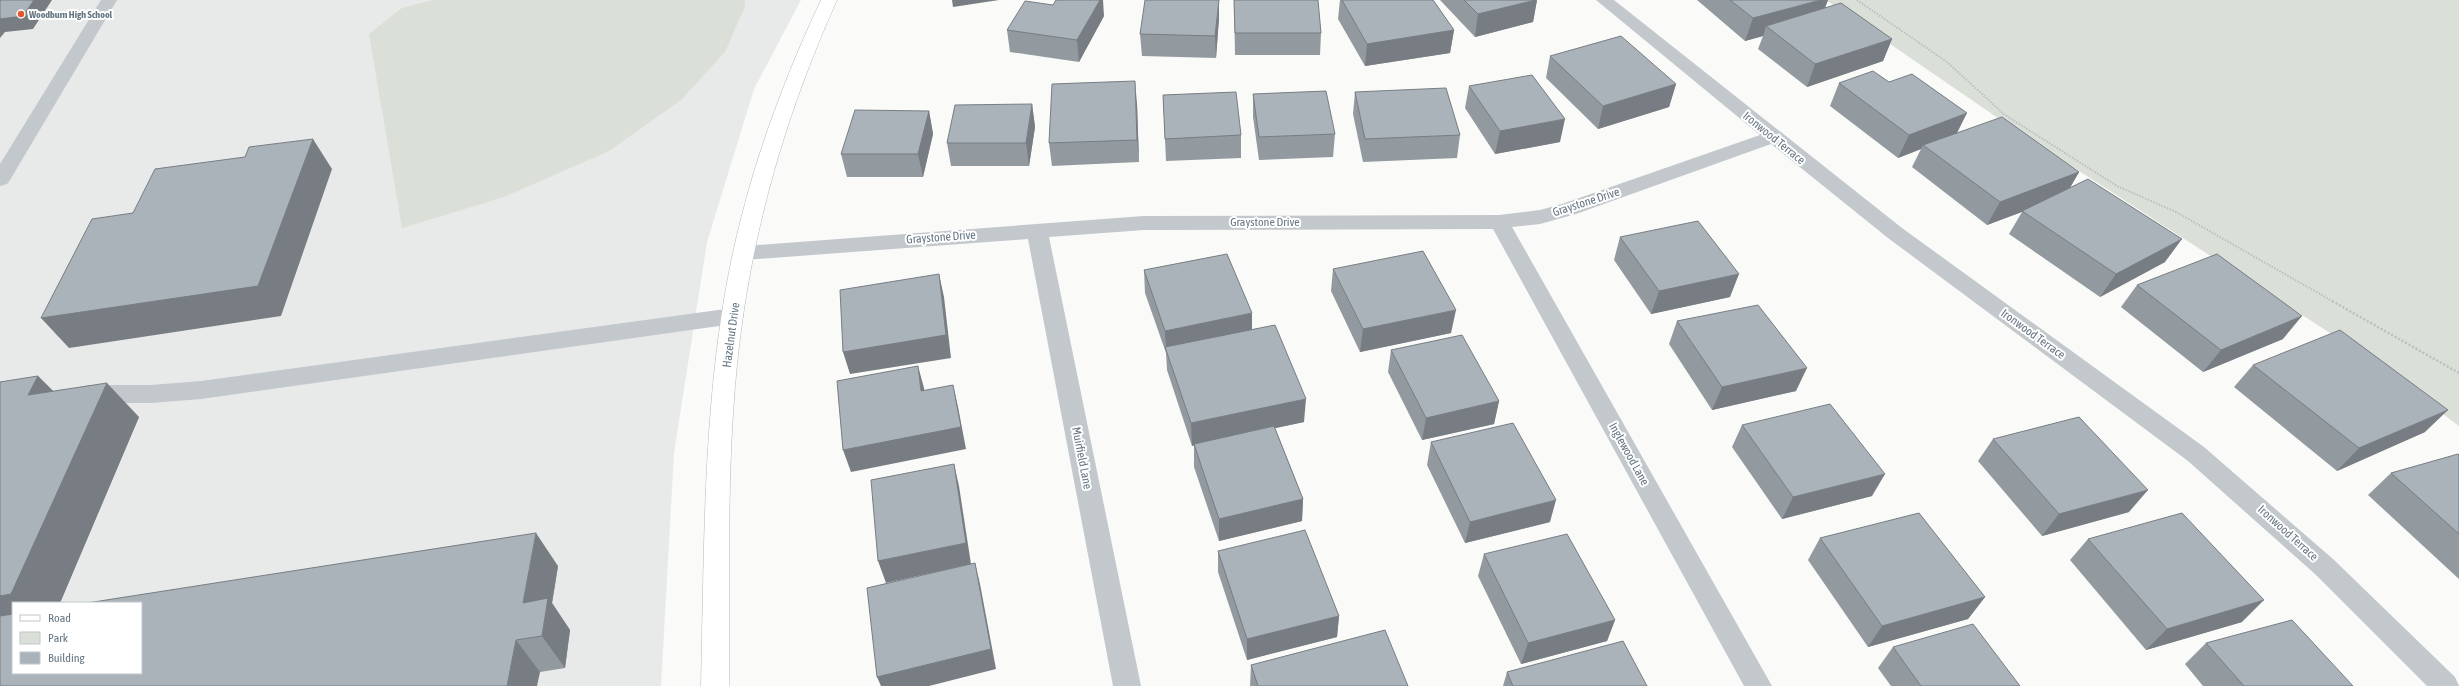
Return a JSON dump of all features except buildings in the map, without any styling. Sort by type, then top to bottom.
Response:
[{"type":"street","points":[[0,180],[108,0]]},
{"type":"street","name":"Hazelnut Drive","points":[[715,686],[721,432],[726,364],[733,316],[744,253],[762,176],[794,74],[829,0]]},
{"type":"street","name":"Ironwood Terrace","points":[[1604,0],[1772,137],[1895,233],[2183,445],[2242,492],[2340,580],[2445,686]]},
{"type":"street","name":"Graystone Drive","points":[[744,253],[1037,230],[1191,221],[1499,222],[1540,217],[1569,209],[1772,137]]},
{"type":"street","name":"Inglewood Lane","points":[[1499,222],[1758,686]]},
{"type":"street","name":"Muirfield Lane","points":[[1037,230],[1127,686]]},
{"type":"street","points":[[70,394],[151,394],[201,390],[733,316]]},
{"type":"path","points":[[1857,0],[1947,62],[2005,115],[2117,186],[2176,212],[2459,373]]},
{"type":"shaded area","points":[[0,0],[801,0],[754,89],[707,242],[674,453],[661,686],[0,686]]},
{"type":"green space","points":[[433,0],[745,0],[745,6],[725,52],[681,100],[609,151],[504,197],[402,228],[369,34],[402,8]]},
{"type":"green space","points":[[1826,0],[2459,0],[2459,426],[2364,355],[2011,127]]},
{"type":"place","name":"Woodburn High School","points":[[21,14]]}]
